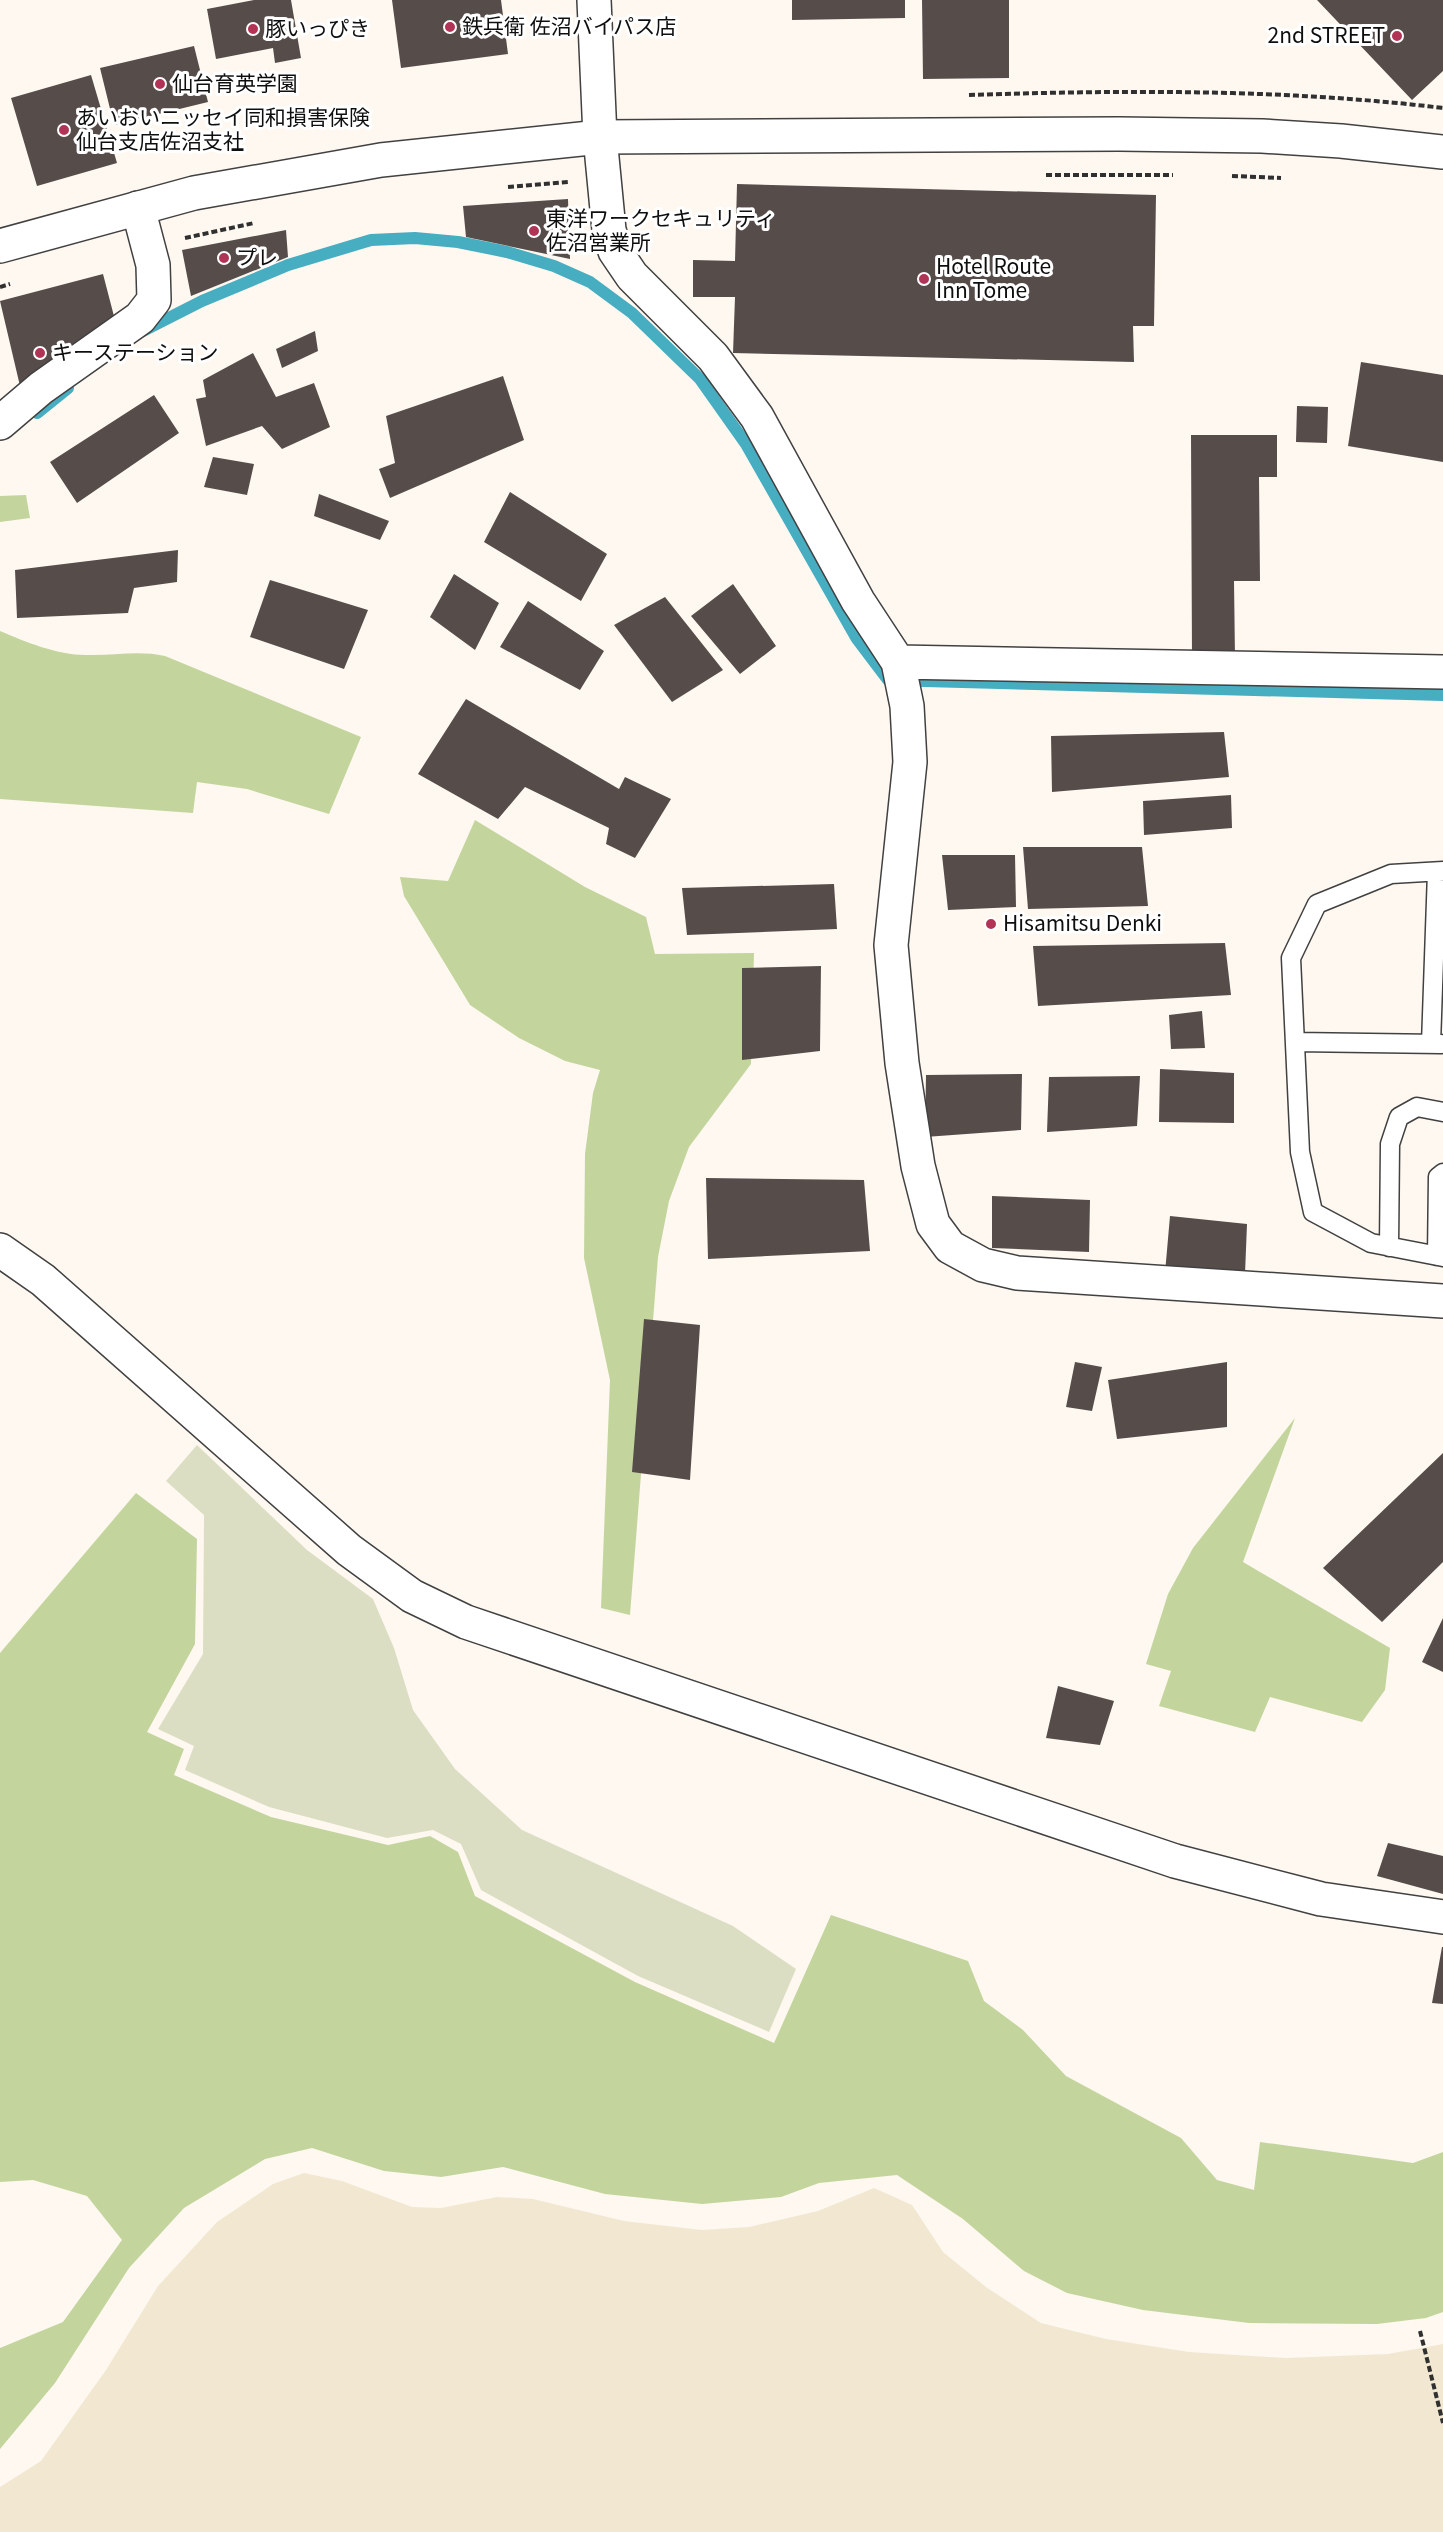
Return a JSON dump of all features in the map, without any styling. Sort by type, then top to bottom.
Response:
[{"type":"street","points":[[594,0],[600,137],[609,230],[615,251],[639,283],[713,357],[757,417],[858,601],[898,662],[907,706],[910,762],[891,945],[902,1063],[918,1166],[933,1224],[950,1247],[983,1265],[1017,1273],[1443,1301]]},
{"type":"street","points":[[0,246],[194,193],[381,160],[600,137],[1119,134],[1250,136],[1341,141],[1443,152]]},
{"type":"street","points":[[0,423],[41,388],[140,318],[154,300],[153,265],[138,208]]},
{"type":"street","points":[[898,662],[1443,672]]},
{"type":"street","points":[[0,1250],[43,1280],[349,1550],[412,1596],[466,1622],[1176,1861],[1321,1899],[1443,1917]]},
{"type":"lane","points":[[1295,1042],[1437,1044],[1440,871],[1391,874],[1317,904],[1291,958],[1300,1152],[1313,1212],[1371,1243],[1440,1256],[1438,1177],[1443,1173]]},
{"type":"lane","points":[[1389,1247],[1390,1144],[1399,1118],[1417,1107],[1443,1112]]},
{"type":"path","points":[[959,95],[1187,92],[1276,94],[1378,100],[1443,108]]},
{"type":"path","points":[[1034,175],[1177,175]]},
{"type":"path","points":[[1224,176],[1292,178]]},
{"type":"path","points":[[504,187],[575,182]]},
{"type":"path","points":[[148,247],[258,222]]},
{"type":"path","points":[[0,287],[21,281]]},
{"type":"path","points":[[1420,2331],[1443,2424]]},
{"type":"shaded area","points":[[304,2173],[342,2181],[412,2207],[441,2208],[497,2197],[533,2199],[624,2221],[702,2230],[749,2227],[818,2211],[874,2188],[912,2205],[943,2252],[986,2287],[1041,2323],[1106,2339],[1189,2352],[1286,2358],[1388,2354],[1443,2344],[1443,2532],[0,2532],[0,2487],[41,2461],[106,2370],[158,2286],[217,2222],[273,2184]]},
{"type":"green space","points":[[26,495],[30,518],[0,522],[0,496]]},
{"type":"green space","points":[[0,631],[64,653],[96,655],[145,653],[165,656],[361,737],[329,814],[247,789],[197,782],[193,813],[0,799]]},
{"type":"green space","points":[[475,820],[585,887],[646,917],[655,954],[754,953],[751,1064],[689,1147],[669,1201],[658,1257],[630,1615],[601,1608],[610,1380],[584,1258],[585,1154],[593,1093],[600,1070],[565,1061],[519,1038],[470,1005],[404,896],[400,877],[448,881]]},
{"type":"green space","points":[[1295,1418],[1243,1562],[1390,1648],[1385,1690],[1362,1722],[1270,1697],[1255,1732],[1159,1706],[1171,1671],[1146,1664],[1168,1594],[1193,1548]]},
{"type":"green space","points":[[197,1445],[307,1550],[373,1599],[394,1648],[413,1710],[455,1769],[522,1830],[733,1926],[796,1969],[769,2032],[638,1976],[481,1890],[461,1844],[433,1830],[387,1838],[269,1807],[185,1770],[194,1746],[158,1729],[203,1654],[204,1515],[166,1481]]},
{"type":"green space","points":[[136,1493],[197,1539],[195,1644],[147,1732],[184,1749],[174,1775],[271,1817],[388,1845],[430,1836],[458,1852],[475,1896],[635,1982],[774,2043],[831,1915],[968,1961],[984,2001],[1023,2030],[1066,2076],[1181,2138],[1217,2180],[1254,2190],[1260,2142],[1413,2163],[1443,2152],[1443,2312],[1426,2318],[1377,2324],[1249,2323],[1143,2310],[1067,2293],[1024,2271],[963,2219],[897,2175],[819,2183],[781,2197],[702,2204],[605,2194],[503,2167],[441,2177],[384,2171],[312,2148],[265,2159],[184,2208],[129,2268],[55,2383],[0,2449],[0,2348],[63,2322],[122,2240],[87,2196],[33,2180],[0,2182],[0,1653]]},
{"type":"building","name":"豚いっぴき","points":[[254,0],[291,0],[301,58],[275,63],[273,48],[216,59],[207,9]]},
{"type":"building","name":"鉄兵衛 佐沼バイパス店","points":[[392,0],[501,0],[508,54],[401,68]]},
{"type":"building","points":[[792,0],[905,0],[905,18],[792,20]]},
{"type":"building","points":[[922,0],[1009,0],[1009,78],[923,79]]},
{"type":"building","name":"2nd STREET","points":[[1317,0],[1443,0],[1443,71],[1412,100]]},
{"type":"building","points":[[194,46],[208,102],[114,125],[100,68]]},
{"type":"building","name":"あいおいニッセイ同和損害保険 仙台支店佐沼支社","points":[[91,75],[117,163],[37,186],[11,98]]},
{"type":"building","name":"Hotel Route Inn Tome","points":[[737,184],[1156,195],[1154,326],[1133,326],[1134,362],[733,353],[735,297],[693,297],[693,260],[735,261]]},
{"type":"building","points":[[568,199],[570,259],[466,237],[463,206]]},
{"type":"building","points":[[286,230],[288,257],[191,296],[182,250]]},
{"type":"building","name":"キーステーション","points":[[103,274],[115,320],[20,386],[0,301]]},
{"type":"building","points":[[315,331],[318,351],[282,368],[276,349]]},
{"type":"building","points":[[253,353],[276,397],[314,383],[330,427],[282,449],[262,426],[206,446],[196,399],[206,397],[203,380]]},
{"type":"building","points":[[1361,362],[1443,375],[1443,462],[1348,446]]},
{"type":"building","points":[[503,376],[524,440],[390,498],[379,469],[395,463],[386,416]]},
{"type":"building","points":[[154,395],[179,433],[77,503],[50,462]]},
{"type":"building","points":[[1297,406],[1328,407],[1327,443],[1296,442]]},
{"type":"building","points":[[1191,435],[1277,435],[1277,477],[1259,477],[1260,581],[1234,581],[1235,658],[1192,658]]},
{"type":"building","points":[[213,457],[254,464],[247,495],[204,487]]},
{"type":"building","points":[[510,492],[607,554],[581,601],[484,542]]},
{"type":"building","points":[[319,494],[389,521],[380,540],[314,516]]},
{"type":"building","points":[[178,550],[177,582],[134,588],[128,613],[17,618],[15,570]]},
{"type":"building","points":[[454,574],[499,603],[475,650],[430,617]]},
{"type":"building","points":[[270,580],[368,610],[344,669],[250,637]]},
{"type":"building","points":[[733,584],[776,646],[740,674],[691,616]]},
{"type":"building","points":[[665,597],[723,670],[672,702],[614,625]]},
{"type":"building","points":[[528,601],[604,651],[580,690],[500,647]]},
{"type":"building","points":[[466,699],[619,789],[625,777],[671,799],[635,858],[606,844],[609,828],[525,787],[498,819],[418,774]]},
{"type":"building","points":[[1224,732],[1229,777],[1052,792],[1051,736]]},
{"type":"building","points":[[1231,795],[1232,828],[1144,835],[1143,801]]},
{"type":"building","points":[[1023,847],[1142,847],[1148,906],[1028,909]]},
{"type":"building","points":[[942,855],[1015,855],[1016,907],[948,910]]},
{"type":"building","points":[[834,884],[837,929],[687,935],[682,888]]},
{"type":"building","points":[[1225,943],[1231,995],[1038,1006],[1033,946]]},
{"type":"building","points":[[821,966],[820,1051],[742,1060],[742,968]]},
{"type":"building","points":[[1202,1011],[1205,1048],[1171,1049],[1169,1015]]},
{"type":"building","points":[[1160,1069],[1234,1073],[1234,1123],[1159,1122]]},
{"type":"building","points":[[1022,1074],[1021,1130],[925,1137],[926,1075]]},
{"type":"building","points":[[1140,1076],[1137,1126],[1047,1132],[1049,1077]]},
{"type":"building","points":[[706,1178],[864,1180],[870,1251],[708,1259]]},
{"type":"building","points":[[992,1196],[1090,1200],[1089,1252],[992,1248]]},
{"type":"building","points":[[1170,1216],[1247,1224],[1245,1274],[1165,1273]]},
{"type":"building","points":[[644,1319],[700,1325],[690,1480],[632,1472]]},
{"type":"building","points":[[1075,1362],[1102,1367],[1092,1411],[1066,1407]]},
{"type":"building","points":[[1227,1362],[1227,1427],[1117,1439],[1108,1380]]},
{"type":"building","points":[[1443,1453],[1443,1562],[1382,1622],[1323,1568]]},
{"type":"building","points":[[1443,1618],[1443,1672],[1422,1662]]},
{"type":"building","points":[[1058,1686],[1114,1701],[1100,1745],[1046,1738]]},
{"type":"building","points":[[1388,1843],[1443,1856],[1443,1894],[1377,1876]]},
{"type":"building","points":[[1443,1947],[1443,2004],[1432,2003]]},
{"type":"waterway","points":[[141,332],[202,301],[288,265],[371,240],[415,238],[458,242],[507,252],[554,266],[590,282],[632,313],[700,379],[746,444],[857,639],[888,680],[1443,695]]},
{"type":"waterway","points":[[37,413],[68,388]]},
{"type":"place","name":"鉄兵衛 佐沼バイパス店","points":[[450,27]]},
{"type":"place","name":"豚いっぴき","points":[[253,29]]},
{"type":"place","name":"2nd STREET","points":[[1397,36]]},
{"type":"place","name":"仙台育英学園","points":[[160,84]]},
{"type":"place","name":"あいおいニッセイ同和損害保険 仙台支店佐沼支社","points":[[64,130]]},
{"type":"place","name":"東洋ワークセキュリティ 佐沼営業所","points":[[534,231]]},
{"type":"place","name":"プレ","points":[[224,258]]},
{"type":"place","name":"Hotel Route Inn Tome","points":[[924,279]]},
{"type":"place","name":"キーステーション","points":[[40,353]]},
{"type":"place","name":"Hisamitsu Denki","points":[[991,924]]}]
